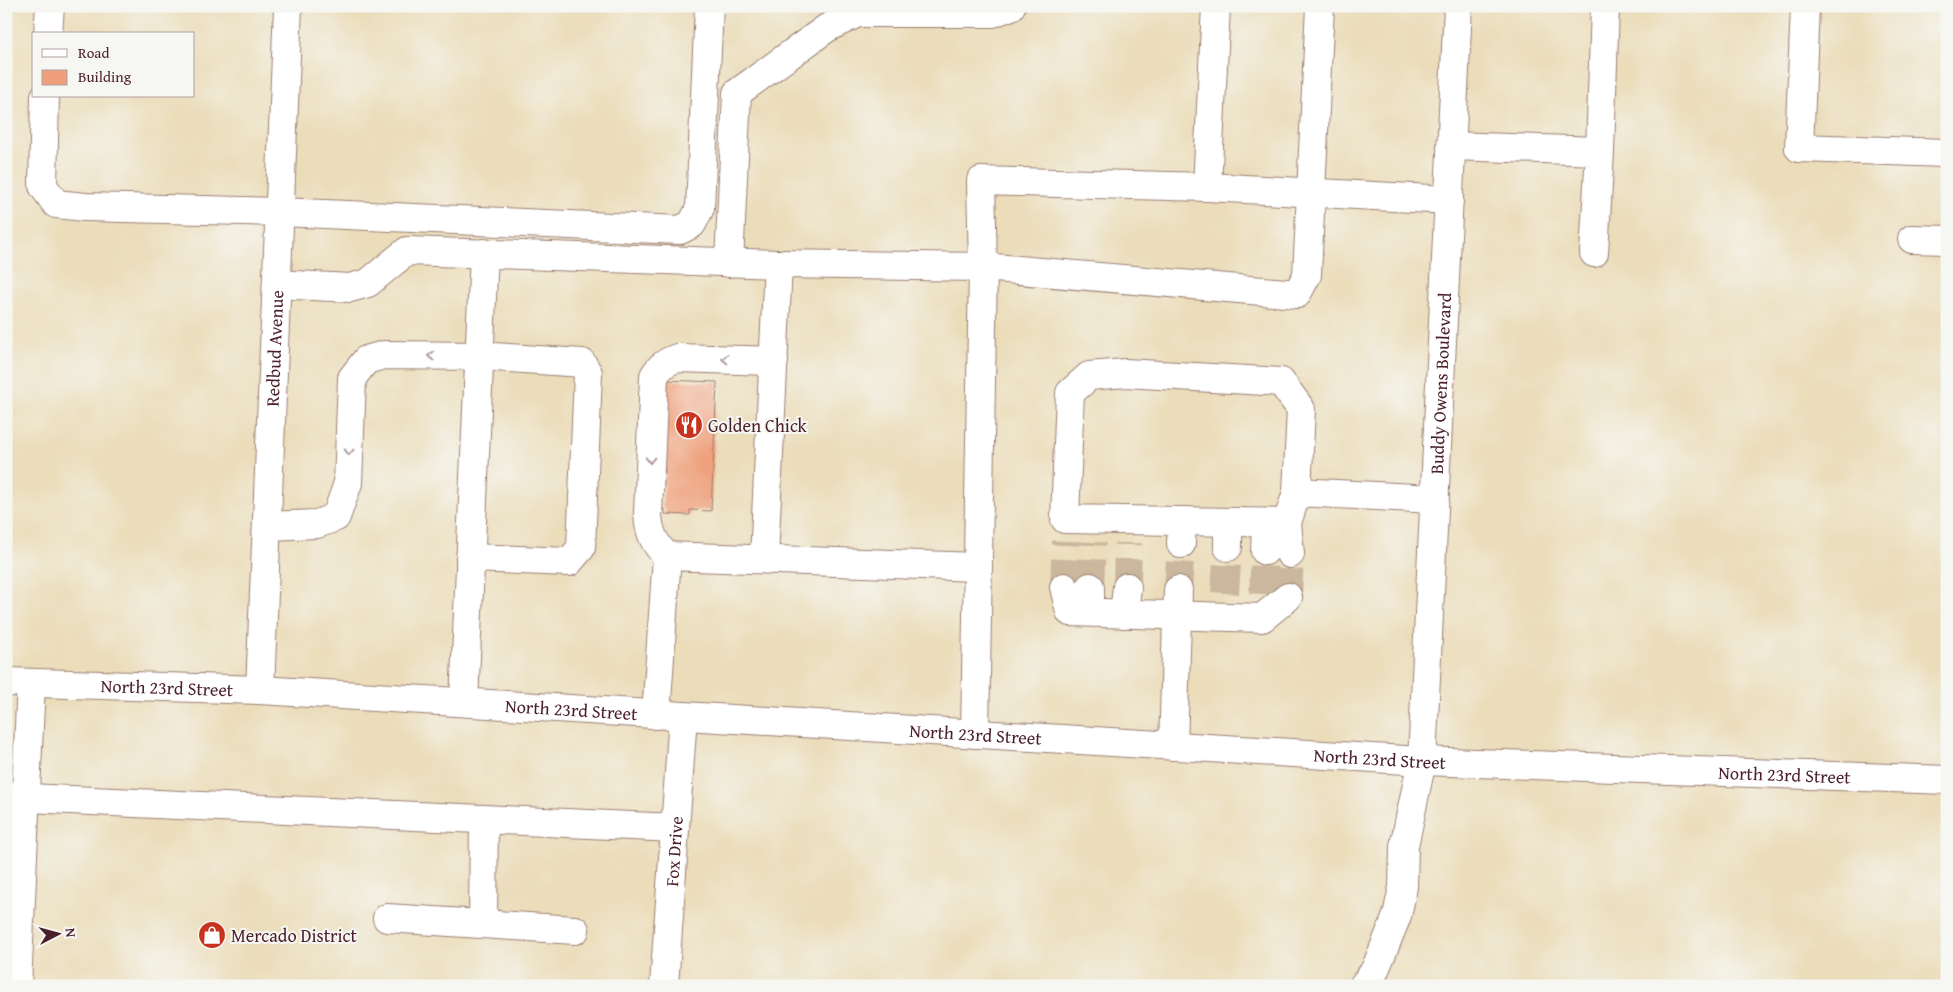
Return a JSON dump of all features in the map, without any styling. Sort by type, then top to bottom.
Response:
[{"type":"main road","points":[[48,32],[50,6]]},
{"type":"main road","name":"Redbud Avenue","points":[[260,690],[288,6]]},
{"type":"main road","points":[[45,98],[43,186],[56,204],[680,230],[692,224],[700,208],[709,6]]},
{"type":"main road","points":[[729,263],[736,93],[827,28],[858,13],[993,14],[1011,6]]},
{"type":"main road","points":[[1207,188],[1216,6]]},
{"type":"main road","points":[[277,284],[350,288],[368,283],[407,250],[729,263],[983,267],[1297,294],[1307,276],[1320,6]]},
{"type":"main road","name":"Buddy Owens Boulevard","points":[[1363,986],[1375,970],[1397,916],[1403,887],[1404,846],[1422,761],[1458,6]]},
{"type":"main road","points":[[1594,253],[1605,6]]},
{"type":"main road","points":[[1805,6],[1799,148],[1947,153]]},
{"type":"main road","points":[[1451,146],[1600,150]]},
{"type":"main road","points":[[975,734],[983,267],[981,181],[1311,192],[1449,200]]},
{"type":"main road","points":[[1912,239],[1947,240]]},
{"type":"main road","points":[[464,702],[484,253]]},
{"type":"main road","points":[[764,559],[778,264]]},
{"type":"main road","points":[[267,526],[317,524],[336,517],[348,483],[352,378],[366,360],[384,355],[479,356],[582,363],[588,373],[581,548],[569,562],[470,558]]},
{"type":"main road","points":[[656,714],[667,556],[653,540],[649,528],[654,376],[659,368],[668,361],[677,358],[774,361]]},
{"type":"main road","points":[[1277,523],[1228,535],[1065,530],[1070,393],[1089,376],[1125,373],[1281,382],[1301,409],[1297,492],[1277,523],[1278,553]]},
{"type":"main road","points":[[1297,492],[1435,499]]},
{"type":"main road","points":[[667,556],[978,567]]},
{"type":"main road","points":[[1124,614],[1127,587]]},
{"type":"main road","points":[[1081,595],[1124,614],[1178,602],[1225,605],[1271,603]]},
{"type":"main road","points":[[1173,746],[1178,602]]},
{"type":"main road","points":[[17,986],[16,798],[19,683]]},
{"type":"main road","name":"North 23rd Street","points":[[19,683],[260,690],[1422,761],[1947,780]]},
{"type":"main road","name":"Fox Drive","points":[[664,986],[683,716]]},
{"type":"main road","points":[[16,798],[675,828]]},
{"type":"main road","points":[[483,924],[484,819]]},
{"type":"main road","points":[[387,918],[575,930]]},
{"type":"building","name":"Golden Chick","points":[[666,380],[717,382],[711,511],[690,510],[690,515],[665,514],[665,509],[662,509],[665,468],[662,468]]},
{"type":"tunnel","points":[[1064,587],[1066,541]]},
{"type":"tunnel","points":[[1090,587],[1092,542]]},
{"type":"tunnel","points":[[1127,587],[1128,543]]},
{"type":"tunnel","points":[[1178,590],[1181,544]]},
{"type":"tunnel","points":[[1225,593],[1228,547]]},
{"type":"tunnel","points":[[1263,594],[1265,551]]},
{"type":"tunnel","points":[[1288,597],[1290,554]]},
{"type":"place","name":"Golden Chick","points":[[689,425]]},
{"type":"place","name":"Mercado District","points":[[212,935]]}]
